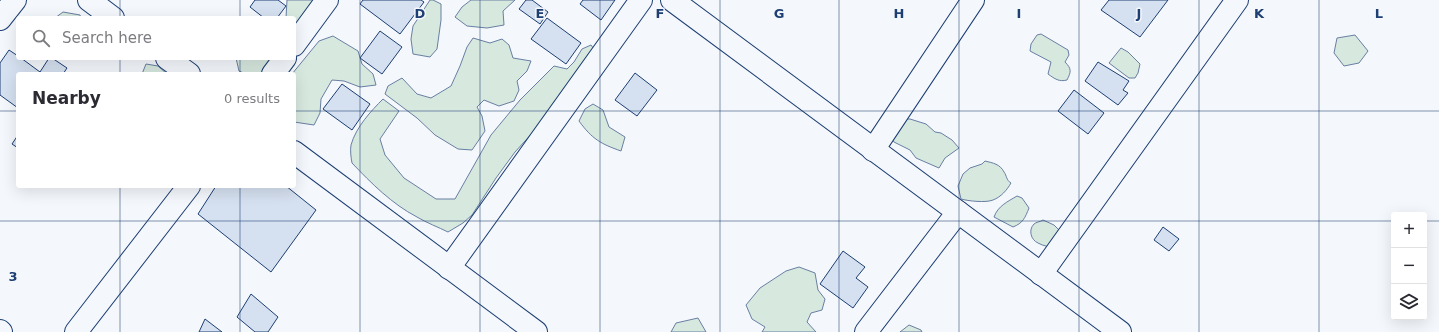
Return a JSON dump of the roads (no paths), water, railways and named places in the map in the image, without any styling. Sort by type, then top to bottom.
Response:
[{"type":"street","points":[[0,19],[14,0]]},
{"type":"street","points":[[89,0],[110,16]]},
{"type":"street","points":[[296,42],[327,0]]},
{"type":"street","points":[[449,268],[641,0]]},
{"type":"street","points":[[672,0],[1120,332]]},
{"type":"street","points":[[873,150],[973,0]]},
{"type":"street","points":[[1041,274],[1237,0]]},
{"type":"street","points":[[170,60],[186,72]]},
{"type":"street","points":[[274,72],[284,60]]},
{"type":"street","points":[[296,153],[449,268],[522,328]]},
{"type":"street","points":[[76,332],[187,188]]},
{"type":"street","points":[[866,332],[958,212]]}]
